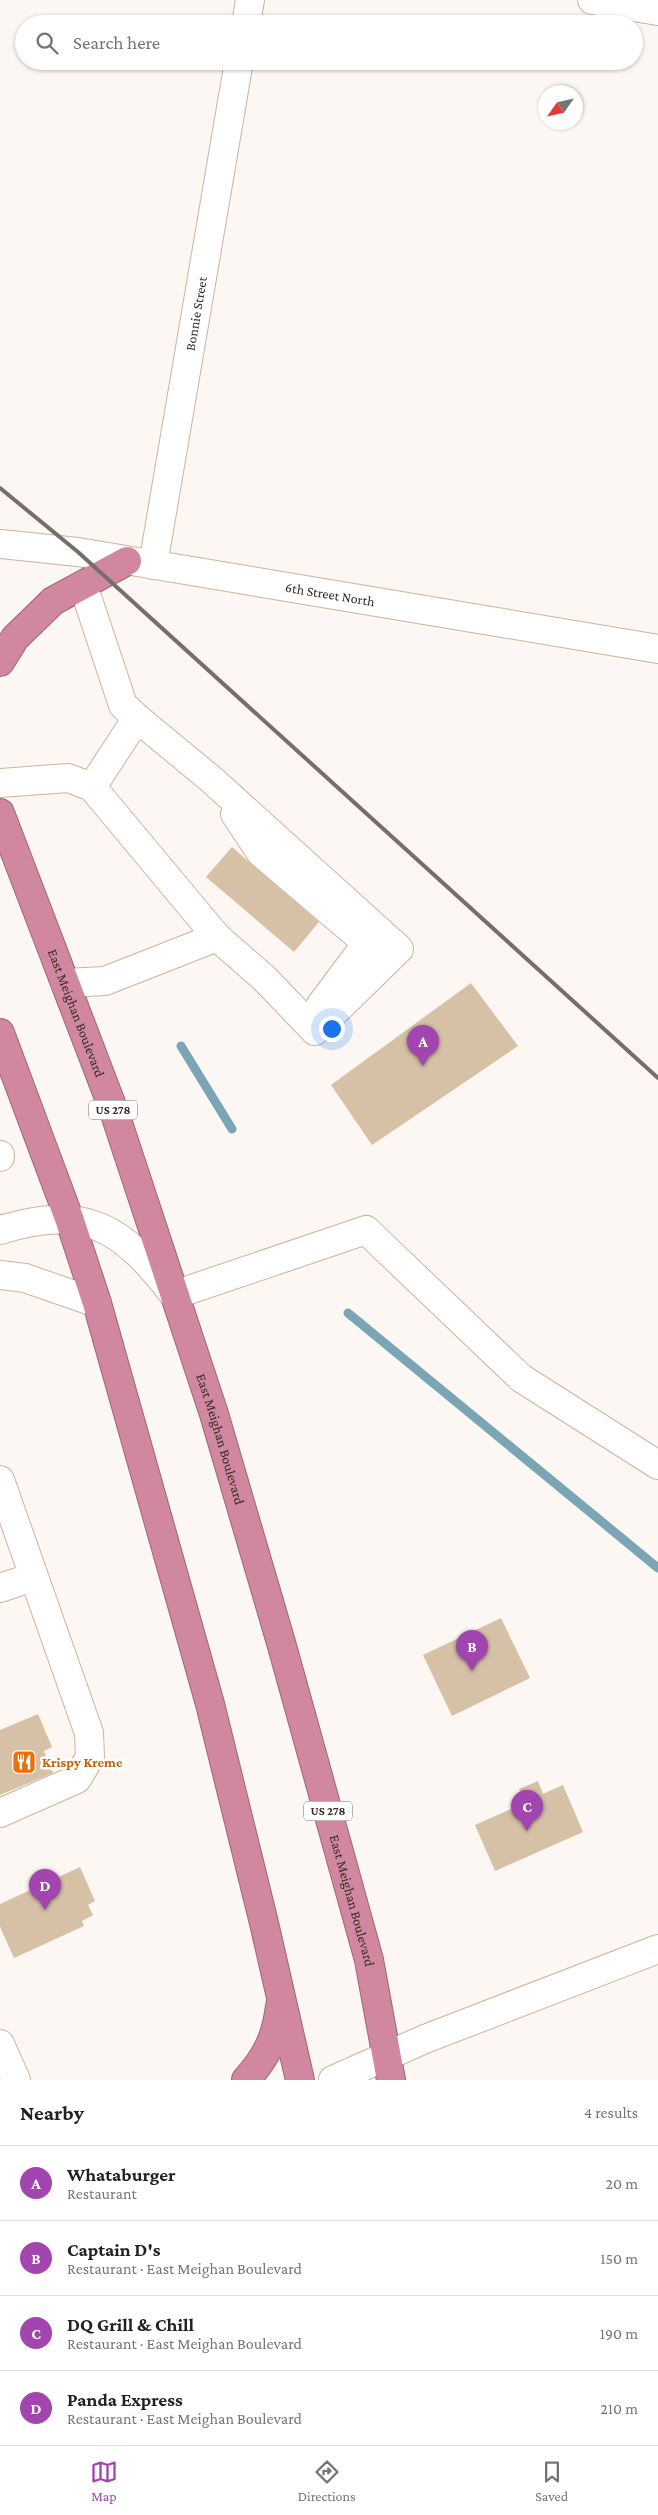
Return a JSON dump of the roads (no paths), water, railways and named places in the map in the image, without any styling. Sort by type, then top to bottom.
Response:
[{"type":"highway","points":[[0,662],[15,638],[33,618],[53,601],[83,585],[140,563]]},
{"type":"highway","name":"East Meighan Boulevard","points":[[0,813],[114,1111],[214,1414],[282,1646],[369,1960],[388,2067]]},
{"type":"highway","points":[[0,1033],[69,1218],[97,1304],[210,1704],[300,2080]]},
{"type":"highway","points":[[246,2080],[266,2052],[277,2032],[281,2000]]},
{"type":"street","points":[[248,15],[250,0]]},
{"type":"street","points":[[592,0],[658,12]]},
{"type":"street","name":"Bonnie Street","points":[[140,563],[237,70]]},
{"type":"street","name":"6th Street North","points":[[0,544],[78,552],[658,648]]},
{"type":"street","points":[[0,783],[68,778],[92,787],[217,937],[265,979],[315,1031],[399,949],[212,780],[123,705],[83,585]]},
{"type":"street","points":[[92,787],[137,718]]},
{"type":"street","points":[[65,983],[105,981],[217,937]]},
{"type":"street","points":[[0,1230],[26,1222],[69,1218],[94,1225],[118,1236],[147,1260],[174,1295],[366,1230],[521,1378],[658,1465]]},
{"type":"street","points":[[0,1275],[25,1278],[97,1304]]},
{"type":"street","points":[[0,1480],[89,1733],[90,1757],[77,1779],[0,1813]]},
{"type":"street","points":[[0,1588],[33,1577]]},
{"type":"street","points":[[333,2080],[388,2067],[658,1948]]},
{"type":"street","points":[[0,2044],[16,2080]]},
{"type":"waterway","points":[[181,1046],[232,1129]]},
{"type":"waterway","points":[[348,1313],[658,1568]]},
{"type":"railway","points":[[0,488],[78,552],[658,1078]]},
{"type":"place","name":"Whataburger","points":[[423,1066]]},
{"type":"place","name":"Captain D's","points":[[472,1671]]},
{"type":"place","name":"Krispy Kreme","points":[[24,1762]]},
{"type":"place","name":"DQ Grill & Chill","points":[[527,1831]]},
{"type":"place","name":"Panda Express","points":[[45,1910]]}]
